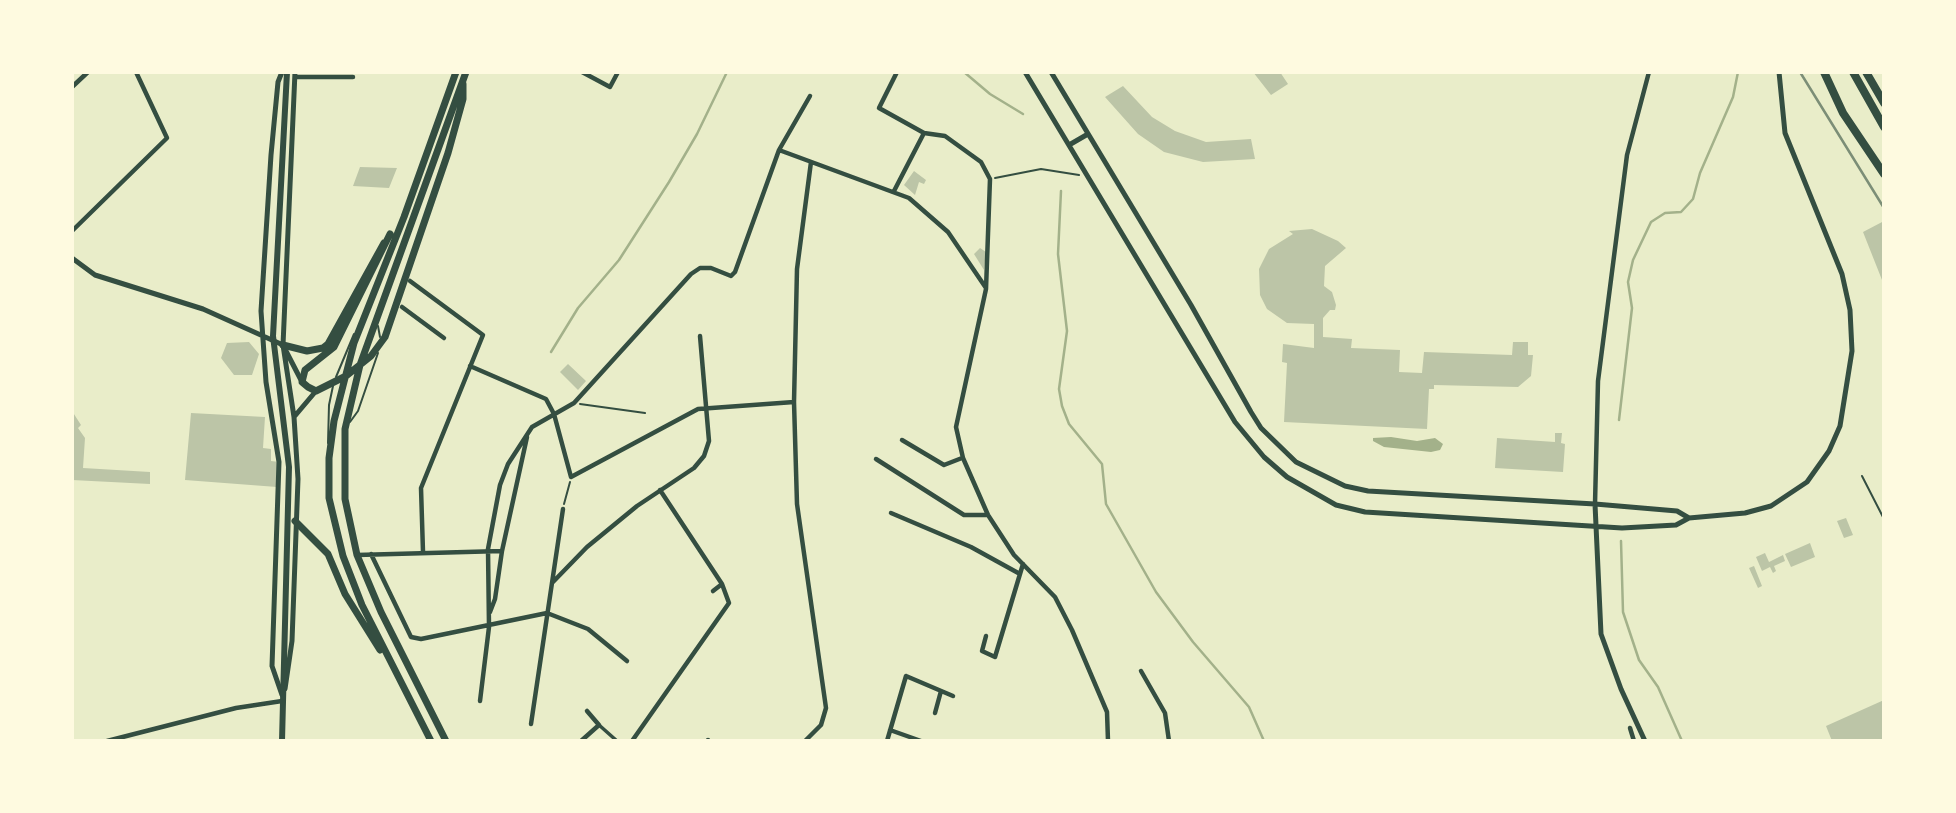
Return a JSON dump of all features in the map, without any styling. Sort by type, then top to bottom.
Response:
[{"type":"highway","points":[[1824,72],[1843,113],[1884,174]]},
{"type":"highway","points":[[1853,72],[1884,127]]},
{"type":"highway","points":[[1866,72],[1884,103]]},
{"type":"main road","points":[[282,741],[289,467],[273,336],[288,72]]},
{"type":"main road","points":[[431,741],[362,605],[343,556],[329,498],[329,458],[348,364],[456,72]]},
{"type":"main road","points":[[446,741],[381,612],[357,555],[345,499],[345,429],[360,365],[466,72]]},
{"type":"main road","points":[[390,234],[334,347],[308,366],[302,382],[320,389],[358,367],[385,337],[442,171],[463,99],[463,80]]},
{"type":"main road","points":[[283,345],[307,351],[323,348],[328,344],[337,334],[378,250],[404,216]]},
{"type":"main road","points":[[295,521],[328,554],[345,594],[397,675]]},
{"type":"street","points":[[72,87],[89,72]]},
{"type":"street","points":[[72,231],[167,138],[136,72]]},
{"type":"street","points":[[282,72],[278,82],[271,155],[262,336],[279,462],[272,666],[282,698]]},
{"type":"street","points":[[582,72],[610,88],[618,72]]},
{"type":"street","points":[[897,72],[879,108],[924,133],[946,136],[981,162],[990,179],[986,289],[972,359],[959,401],[956,427],[962,458],[989,515],[1014,555],[1055,597],[1107,712],[1108,741]]},
{"type":"street","points":[[1025,72],[1235,422],[1264,457],[1287,477],[1336,505],[1365,512],[1596,527],[1676,524],[1689,518],[1745,513],[1771,506],[1807,482],[1819,466],[1840,426],[1852,351],[1850,310],[1842,274],[1785,133],[1779,72]]},
{"type":"street","points":[[1051,72],[1261,428],[1296,461],[1345,486],[1368,491],[1595,504],[1677,511],[1689,518]]},
{"type":"street","points":[[1645,741],[1621,689],[1601,634],[1595,504],[1598,380],[1627,155],[1649,72]]},
{"type":"street","points":[[282,698],[288,682],[292,641],[298,479],[294,417],[283,345],[295,74],[353,77]]},
{"type":"street","points":[[480,701],[490,612],[487,598],[488,549],[500,485],[508,464],[536,423],[574,403],[691,274],[700,268],[711,268],[731,275],[734,272],[779,150],[810,96]]},
{"type":"street","points":[[894,191],[924,133]]},
{"type":"street","points":[[1069,145],[1088,134]]},
{"type":"street","points":[[779,150],[894,191],[919,204],[948,232],[973,274],[986,289]]},
{"type":"street","points":[[805,741],[821,725],[826,708],[797,504],[794,402],[797,269],[811,162]]},
{"type":"street","points":[[267,254],[285,257]]},
{"type":"street","points":[[72,258],[95,275],[197,306],[283,345],[302,382]]},
{"type":"street","points":[[410,281],[480,330],[481,340],[421,488],[424,552]]},
{"type":"street","points":[[402,307],[444,338]]},
{"type":"street","points":[[552,583],[587,547],[660,490],[695,468],[704,456],[709,441],[700,336]]},
{"type":"street","points":[[470,366],[543,396],[554,414],[571,478],[706,407],[794,402]]},
{"type":"street","points":[[294,417],[320,389]]},
{"type":"street","points":[[490,612],[495,599],[502,551],[528,433]]},
{"type":"street","points":[[902,440],[944,465],[962,458]]},
{"type":"street","points":[[876,459],[964,515],[989,515]]},
{"type":"street","points":[[632,741],[727,610],[729,596],[660,490]]},
{"type":"street","points":[[531,724],[563,509]]},
{"type":"street","points":[[891,513],[971,547],[1020,574]]},
{"type":"street","points":[[357,555],[488,549],[502,551]]},
{"type":"street","points":[[371,554],[411,637],[421,639],[489,626],[512,618],[547,613],[588,629],[627,661]]},
{"type":"street","points":[[986,636],[982,651],[995,657],[1023,564]]},
{"type":"street","points":[[713,591],[722,584]]},
{"type":"street","points":[[1141,671],[1165,713],[1169,741]]},
{"type":"street","points":[[887,741],[906,676],[953,696]]},
{"type":"street","points":[[935,713],[941,691]]},
{"type":"street","points":[[107,741],[282,698]]},
{"type":"street","points":[[587,711],[617,741]]},
{"type":"street","points":[[581,741],[599,725]]},
{"type":"street","points":[[1630,728],[1634,741]]},
{"type":"street","points":[[890,730],[921,741]]},
{"type":"lane","points":[[345,429],[358,411],[377,356],[381,335],[377,323]]},
{"type":"lane","points":[[1863,476],[1884,519]]},
{"type":"path","points":[[990,179],[1041,169],[1087,175]]},
{"type":"path","points":[[574,403],[645,413]]},
{"type":"path","points":[[563,509],[571,478]]},
{"type":"shaded area","points":[[1391,437],[1417,441],[1435,438],[1443,444],[1440,450],[1431,452],[1384,447],[1373,441],[1373,438]]},
{"type":"building","points":[[1253,72],[1280,72],[1288,84],[1271,95]]},
{"type":"building","points":[[1123,86],[1152,117],[1175,131],[1206,142],[1251,139],[1255,159],[1203,162],[1164,152],[1138,134],[1105,97]]},
{"type":"building","points":[[360,167],[397,168],[389,188],[353,186]]},
{"type":"building","points":[[914,171],[926,180],[924,184],[919,182],[915,195],[904,185]]},
{"type":"building","points":[[1884,221],[1884,285],[1863,232]]},
{"type":"building","points":[[1312,229],[1338,241],[1346,248],[1325,266],[1324,286],[1332,292],[1336,305],[1335,310],[1330,310],[1323,318],[1323,337],[1352,339],[1351,348],[1400,350],[1399,372],[1422,373],[1424,352],[1512,355],[1513,342],[1528,342],[1528,355],[1533,355],[1531,376],[1518,387],[1434,385],[1434,389],[1429,389],[1427,429],[1284,422],[1287,363],[1282,362],[1283,344],[1314,348],[1314,324],[1287,323],[1267,309],[1260,295],[1259,269],[1269,249],[1293,234],[1289,231]]},
{"type":"building","points":[[980,248],[986,252],[984,270],[974,254]]},
{"type":"building","points":[[249,342],[259,354],[252,375],[234,375],[221,358],[227,343]]},
{"type":"building","points":[[568,364],[586,381],[578,390],[560,372]]},
{"type":"building","points":[[72,411],[85,438],[83,468],[150,472],[150,484],[72,480]]},
{"type":"building","points":[[191,413],[265,417],[263,448],[271,449],[271,461],[279,462],[277,487],[185,480]]},
{"type":"building","points":[[1555,433],[1562,433],[1561,443],[1565,444],[1563,472],[1495,468],[1497,438],[1555,442]]},
{"type":"building","points":[[1846,518],[1853,535],[1844,538],[1837,521]]},
{"type":"building","points":[[1810,543],[1815,557],[1791,567],[1785,554]]},
{"type":"building","points":[[1765,553],[1769,562],[1783,555],[1785,561],[1774,566],[1776,571],[1773,573],[1770,567],[1762,571],[1756,557]]},
{"type":"building","points":[[1754,566],[1762,586],[1758,588],[1749,568]]},
{"type":"building","points":[[1884,700],[1884,741],[1832,741],[1826,726]]},
{"type":"waterway","points":[[551,352],[578,308],[619,260],[669,182],[697,134],[727,72]]},
{"type":"waterway","points":[[964,72],[990,94],[1023,114]]},
{"type":"waterway","points":[[1619,420],[1632,308],[1628,282],[1633,260],[1651,222],[1665,213],[1681,212],[1693,199],[1700,173],[1733,97],[1738,72]]},
{"type":"waterway","points":[[1061,191],[1058,254],[1067,331],[1059,389],[1062,406],[1069,424],[1102,464],[1106,504],[1156,592],[1193,642],[1249,707],[1264,741]]},
{"type":"waterway","points":[[1621,541],[1623,612],[1639,660],[1658,687],[1682,741]]},
{"type":"railway","points":[[1800,72],[1884,208]]}]
